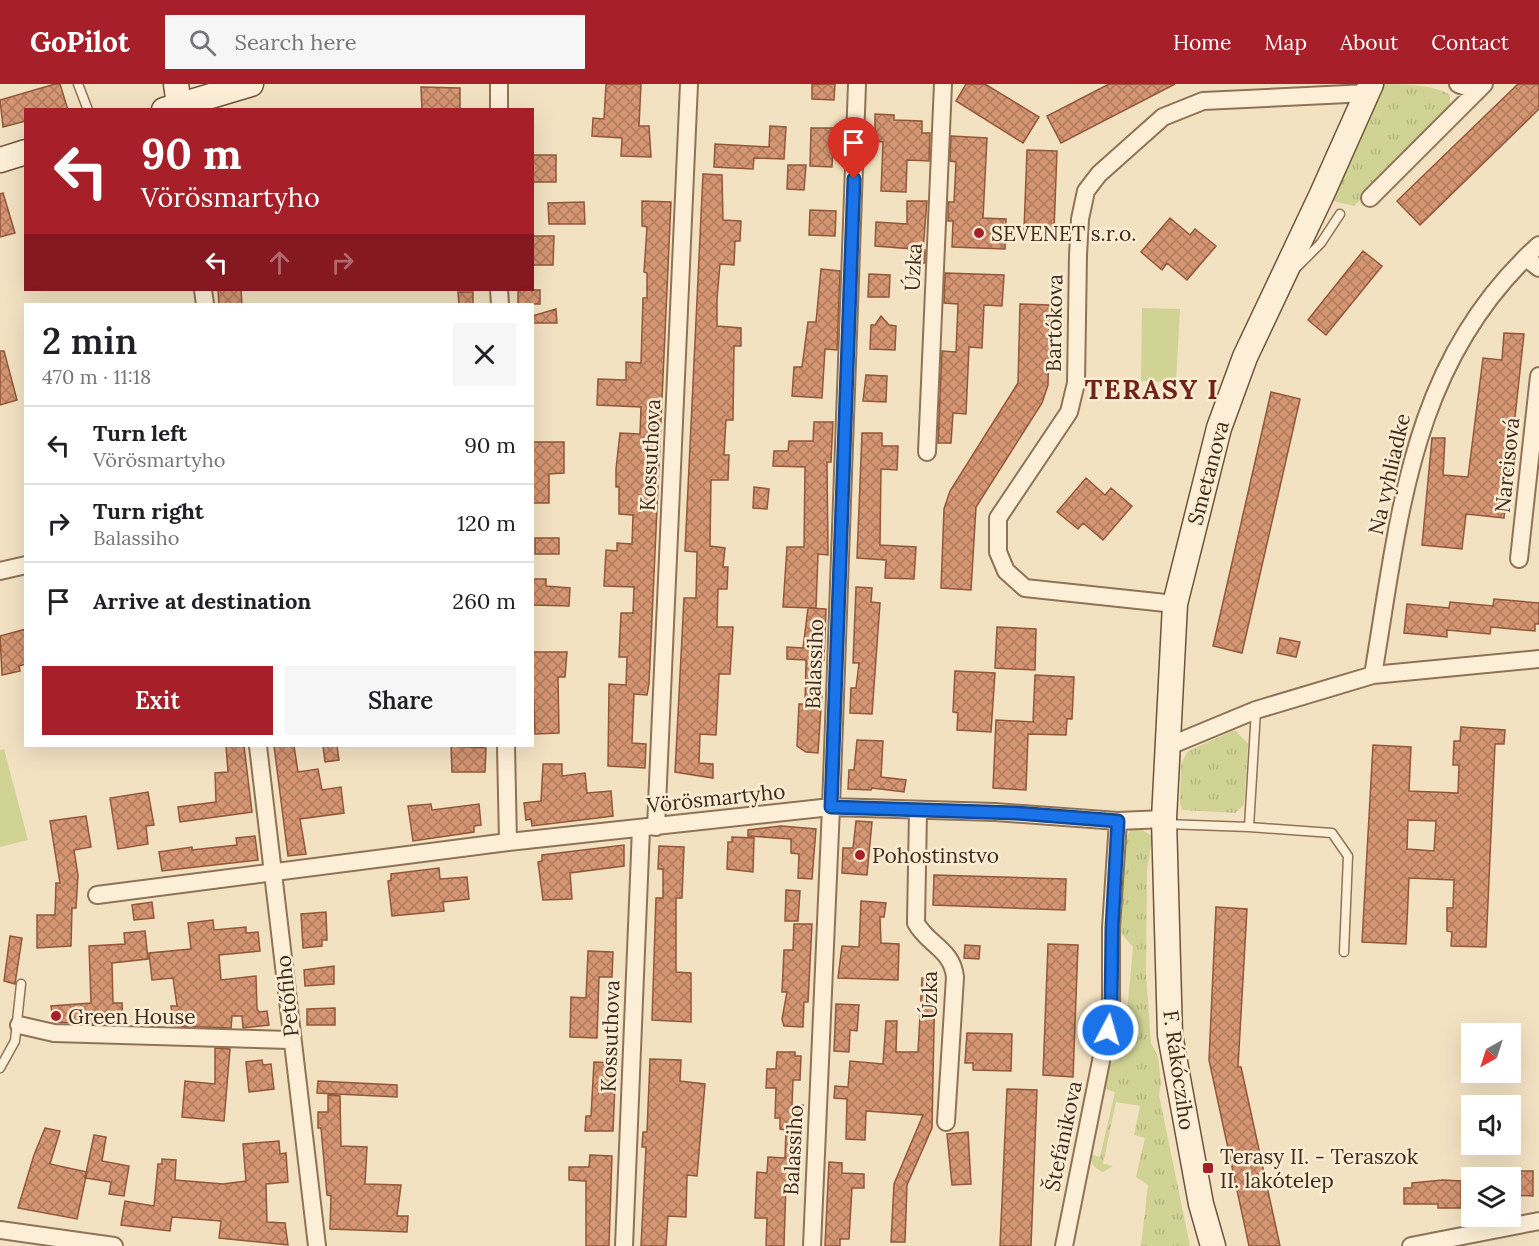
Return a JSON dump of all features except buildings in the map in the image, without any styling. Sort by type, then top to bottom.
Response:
[{"type":"street","points":[[175,102],[251,84]]},
{"type":"street","points":[[499,84],[499,108]]},
{"type":"street","name":"Kossuthova","points":[[624,1246],[689,84]]},
{"type":"street","name":"Balassiho","points":[[812,1246],[831,807],[857,84]]},
{"type":"street","name":"Úzka","points":[[927,452],[944,84]]},
{"type":"street","points":[[1458,84],[1481,87]]},
{"type":"street","points":[[1370,198],[1481,87]]},
{"type":"street","name":"Smetanova","points":[[1164,821],[1175,604],[1219,428],[1245,357],[1369,89]]},
{"type":"street","name":"Bartókova","points":[[1175,604],[1025,588],[1006,571],[998,552],[998,518],[1069,412],[1076,383],[1078,246],[1080,219],[1086,190],[1099,174],[1163,117],[1203,101],[1369,89]]},
{"type":"street","points":[[0,160],[24,153]]},
{"type":"street","name":"Na vyhliadke","points":[[1373,675],[1406,487],[1424,419],[1446,369],[1466,332],[1494,293],[1539,245]]},
{"type":"street","points":[[1526,258],[1539,268]]},
{"type":"street","name":"Narcisová","points":[[1519,559],[1539,376]]},
{"type":"street","points":[[0,571],[24,565]]},
{"type":"street","points":[[1169,746],[1256,710],[1373,675],[1539,659]]},
{"type":"street","name":"Petőfiho","points":[[258,747],[316,1246]]},
{"type":"street","points":[[506,747],[508,842]]},
{"type":"street","name":"Vörösmartyho","points":[[97,895],[274,874],[508,842],[831,807],[1016,813],[1118,821],[1164,821]]},
{"type":"street","name":"Úzka","points":[[918,811],[914,912],[916,923],[921,932],[948,955],[954,970],[946,1122]]},
{"type":"street","name":"Štefánikova","points":[[1064,1246],[1111,1011],[1112,928],[1118,821]]},
{"type":"street","name":"F. Rákócziho","points":[[1164,821],[1170,1035],[1201,1204],[1212,1246]]},
{"type":"street","points":[[19,1025],[37,1031],[65,1034],[291,1040]]},
{"type":"street","points":[[1411,1246],[1539,1221]]},
{"type":"street","points":[[0,1230],[114,1246]]},
{"type":"lane","points":[[78,84],[87,108]]},
{"type":"lane","points":[[1276,292],[1321,243],[1340,214]]},
{"type":"lane","points":[[1249,827],[1256,710]]},
{"type":"lane","points":[[1164,821],[1332,834],[1348,856],[1344,952]]},
{"type":"lane","points":[[0,1068],[15,1041],[19,1025],[21,984]]},
{"type":"green space","points":[[1383,84],[1427,87],[1443,91],[1450,95],[1450,104],[1455,105],[1354,206],[1333,201],[1333,197]]},
{"type":"green space","points":[[1142,308],[1180,309],[1176,382],[1141,381]]},
{"type":"green space","points":[[1235,730],[1248,744],[1244,805],[1235,813],[1182,810],[1180,803],[1181,764],[1188,751]]},
{"type":"green space","points":[[4,749],[28,840],[0,847],[0,750]]},
{"type":"green space","points":[[1138,827],[1155,838],[1157,844],[1151,845],[1147,871],[1146,974],[1151,1043],[1158,1057],[1161,1083],[1159,1095],[1190,1246],[1141,1246],[1148,1185],[1136,1177],[1145,1138],[1134,1135],[1140,1106],[1116,1102],[1103,1164],[1113,1166],[1103,1172],[1092,1164],[1092,1155],[1100,1157],[1115,1092],[1105,1089],[1109,1066],[1123,1056],[1133,947],[1121,933],[1123,842],[1131,830]]},
{"type":"place","name":"SEVENET s.r.o.","points":[[979,233]]},
{"type":"place","name":"Pohostinstvo","points":[[860,855]]},
{"type":"place","name":"Green House","points":[[56,1016]]},
{"type":"place","name":"Terasy II. - Teraszok II. lakótelep","points":[[1208,1168]]},
{"type":"district","name":"TERASY I","points":[[1152,389]]},
{"type":"route","points":[[854,179],[831,807],[1016,813],[1118,821],[1112,928],[1111,1011],[1108,1030]]}]
